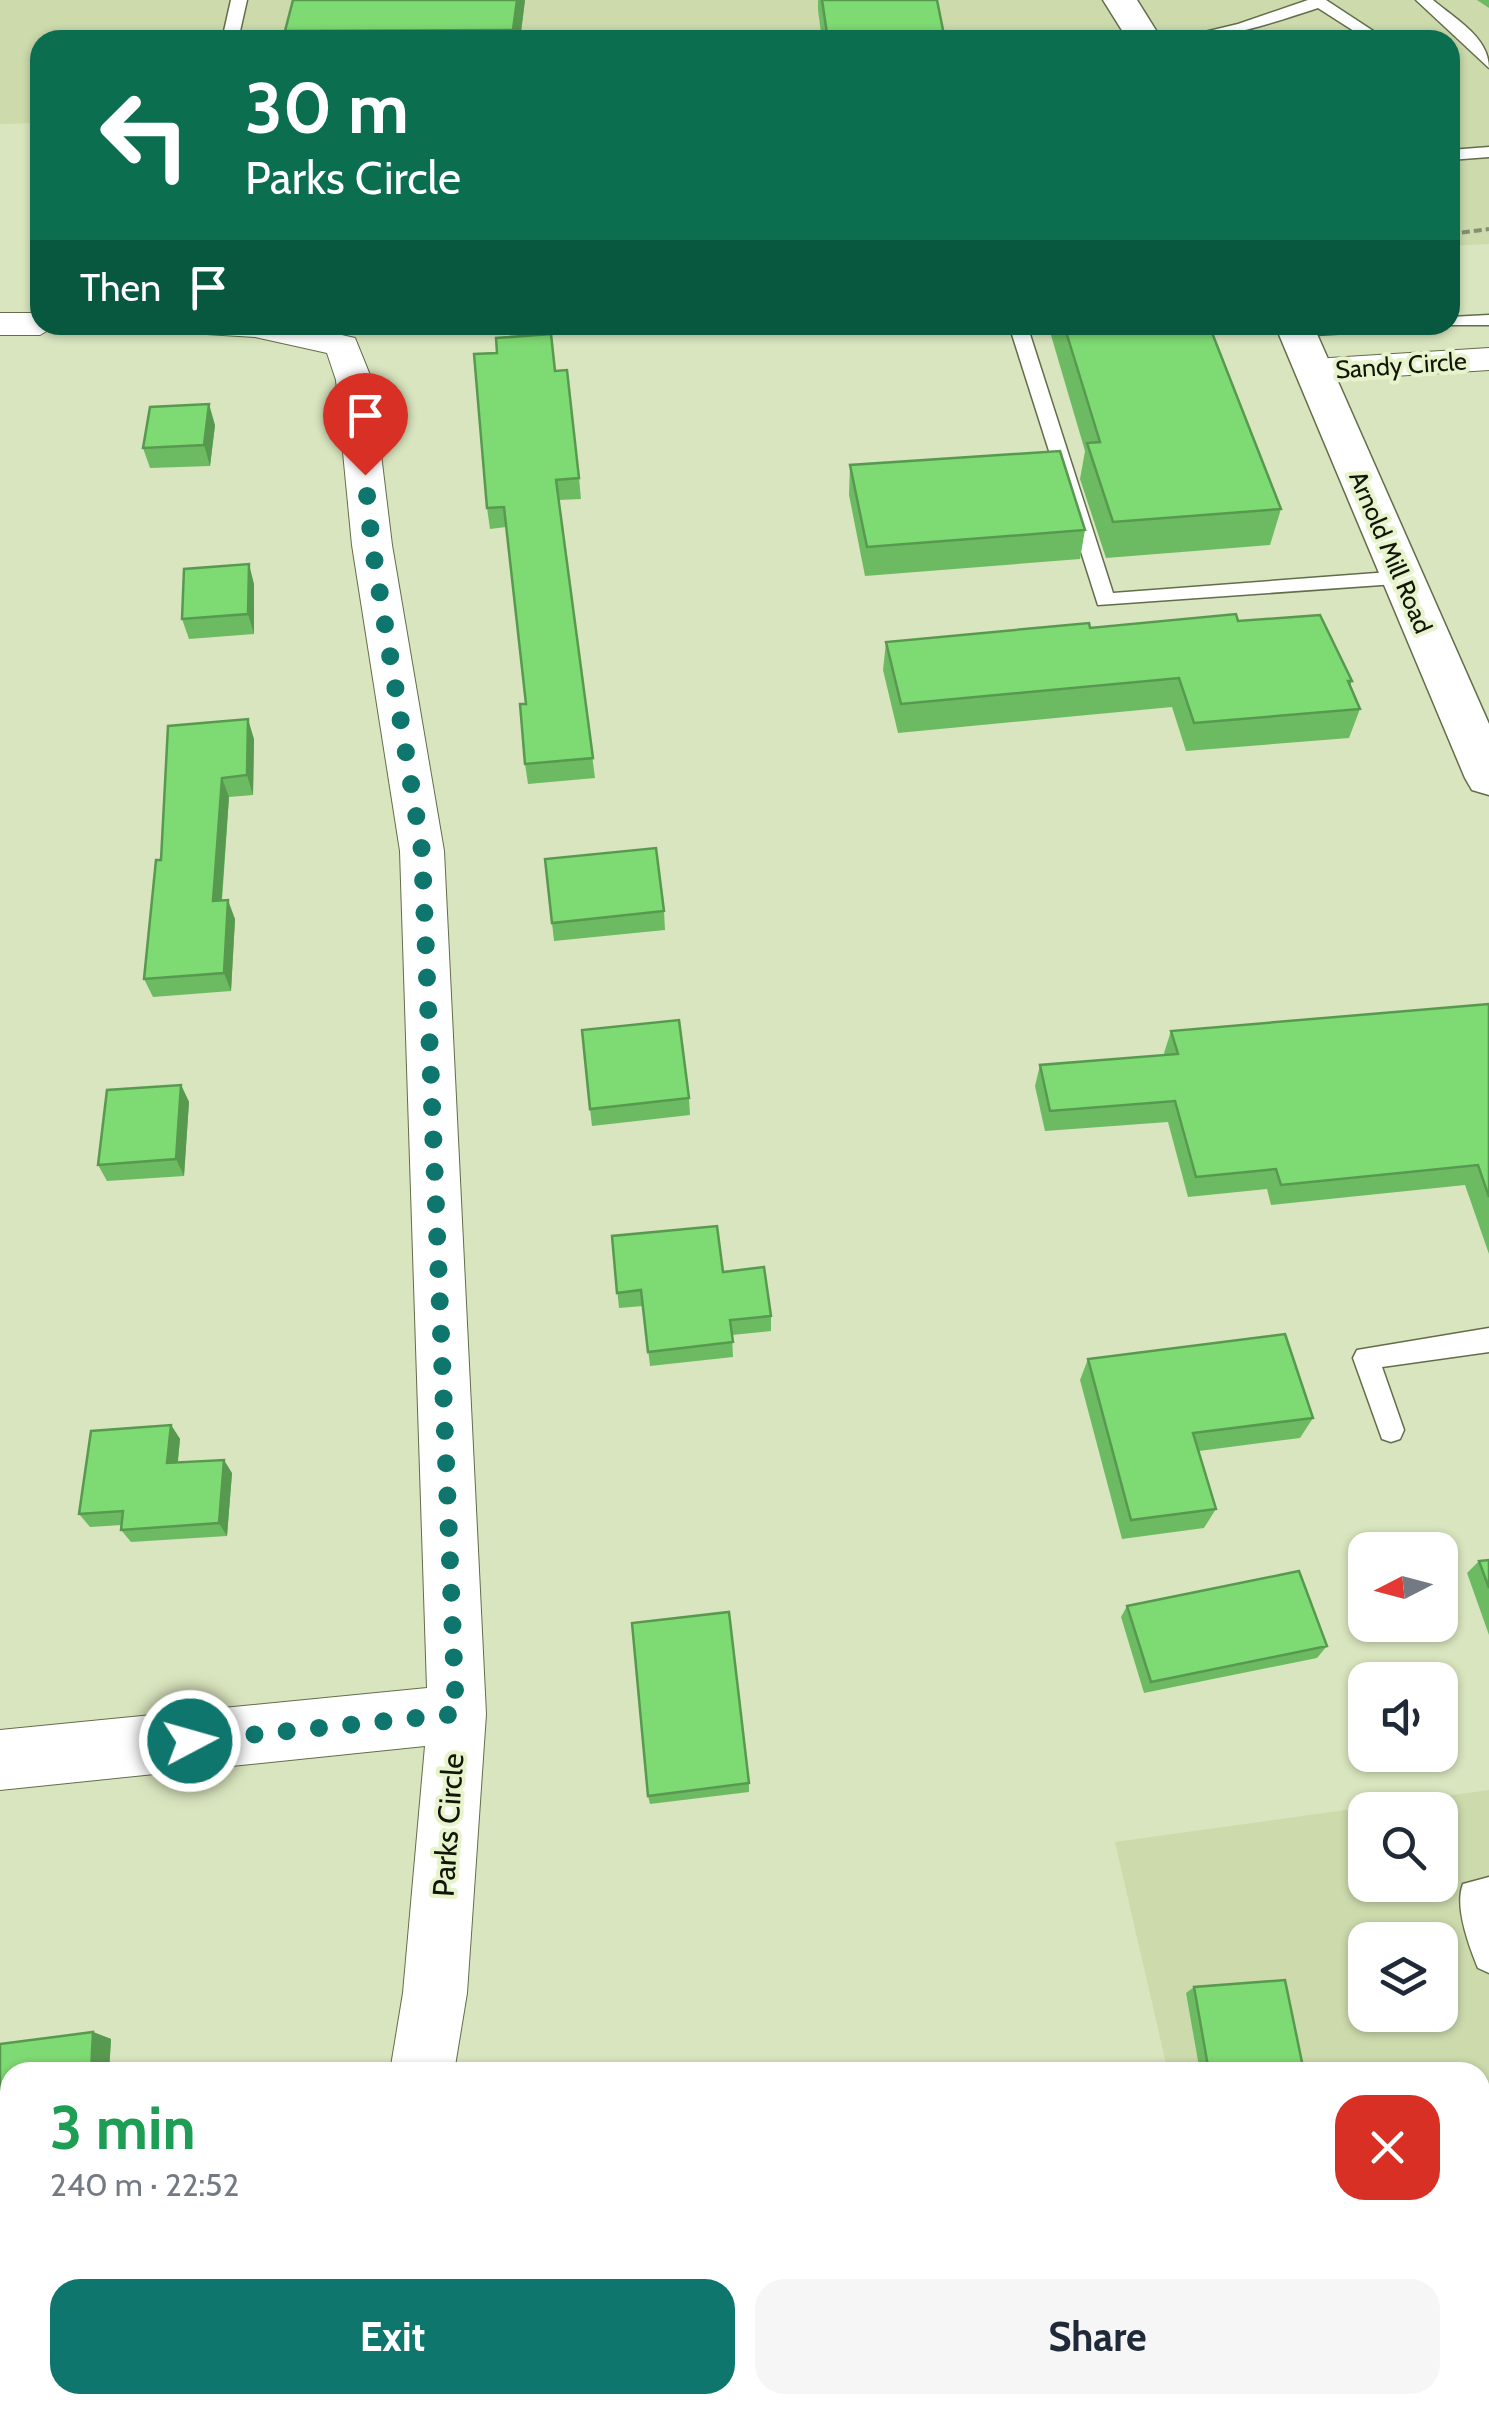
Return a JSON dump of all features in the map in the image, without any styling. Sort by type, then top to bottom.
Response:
[{"type":"main road","points":[[1120,0],[1139,30]]},
{"type":"main road","name":"Arnold Mill Road","points":[[1299,335],[1489,778]]},
{"type":"street","points":[[0,324],[30,324]]},
{"type":"street","name":"Parks Circle","points":[[295,335],[342,346],[354,380],[372,545],[422,851],[456,1714],[435,1993],[424,2062]]},
{"type":"street","name":"Sandy Circle","points":[[1318,380],[1489,359]]},
{"type":"street","name":"Sandy Circle","points":[[1318,380],[1489,379]]},
{"type":"street","points":[[0,1760],[456,1714]]},
{"type":"lane","points":[[232,30],[239,0]]},
{"type":"lane","points":[[1424,0],[1459,30]]},
{"type":"lane","points":[[1223,30],[1318,2],[1363,30]]},
{"type":"lane","points":[[1258,22],[1268,30]]},
{"type":"lane","points":[[1460,31],[1489,63]]},
{"type":"lane","points":[[1460,155],[1489,152]]},
{"type":"lane","points":[[1460,321],[1489,320]]},
{"type":"lane","points":[[1021,335],[1105,600],[1403,578]]},
{"type":"lane","points":[[1392,1430],[1366,1358],[1489,1340]]},
{"type":"lane","points":[[1489,1892],[1474,1895],[1489,1957]]},
{"type":"path","points":[[1460,233],[1489,229]]},
{"type":"shaded area","points":[[0,0],[1489,0],[1489,244],[1460,245],[1460,30],[30,30],[30,123],[0,124]]},
{"type":"shaded area","points":[[1489,1790],[1489,2062],[1166,2062],[1115,1842],[1348,1810],[1348,1902],[1458,1902],[1458,1794]]},
{"type":"building","points":[[293,0],[517,0],[513,30],[285,30]]},
{"type":"building","points":[[822,0],[937,0],[943,30],[826,30]]},
{"type":"building","points":[[551,335],[555,371],[567,370],[579,478],[556,480],[593,758],[525,764],[520,704],[526,704],[504,507],[487,508],[474,354],[497,353],[496,338]]},
{"type":"building","points":[[1067,335],[1213,335],[1281,509],[1113,522],[1087,443],[1100,442]]},
{"type":"building","points":[[209,404],[204,445],[143,448],[150,407]]},
{"type":"building","points":[[1060,451],[1085,530],[867,547],[850,465]]},
{"type":"building","points":[[249,564],[248,614],[182,619],[184,569]]},
{"type":"building","points":[[1236,614],[1238,621],[1320,615],[1352,681],[1348,681],[1360,709],[1194,723],[1179,678],[901,704],[886,642],[1089,623],[1090,628]]},
{"type":"building","points":[[248,719],[247,775],[222,778],[213,901],[228,900],[224,973],[144,979],[156,860],[161,860],[168,726]]},
{"type":"building","points":[[656,848],[664,911],[552,923],[545,859]]},
{"type":"building","points":[[1489,1004],[1489,1197],[1478,1165],[1281,1185],[1276,1169],[1196,1177],[1175,1101],[1050,1111],[1040,1065],[1178,1054],[1171,1031]]},
{"type":"building","points":[[679,1020],[689,1098],[590,1109],[582,1030]]},
{"type":"building","points":[[181,1085],[176,1159],[98,1165],[107,1090]]},
{"type":"building","points":[[717,1226],[723,1272],[764,1267],[771,1316],[730,1320],[733,1342],[648,1352],[641,1290],[617,1293],[612,1236]]},
{"type":"building","points":[[1285,1334],[1313,1418],[1193,1433],[1216,1509],[1131,1520],[1088,1359]]},
{"type":"building","points":[[171,1425],[167,1463],[224,1460],[219,1523],[121,1530],[123,1511],[79,1514],[91,1431]]},
{"type":"building","points":[[1489,1560],[1489,1588],[1479,1561]]},
{"type":"building","points":[[1299,1571],[1327,1646],[1151,1682],[1127,1606]]},
{"type":"building","points":[[729,1612],[749,1783],[648,1796],[632,1623]]},
{"type":"building","points":[[1285,1980],[1302,2062],[1207,2062],[1194,1987]]},
{"type":"building","points":[[93,2032],[92,2062],[0,2062],[0,2044]]},
{"type":"route","points":[[190,1741],[456,1714],[444,1315],[422,851],[372,545],[365,475]]}]
